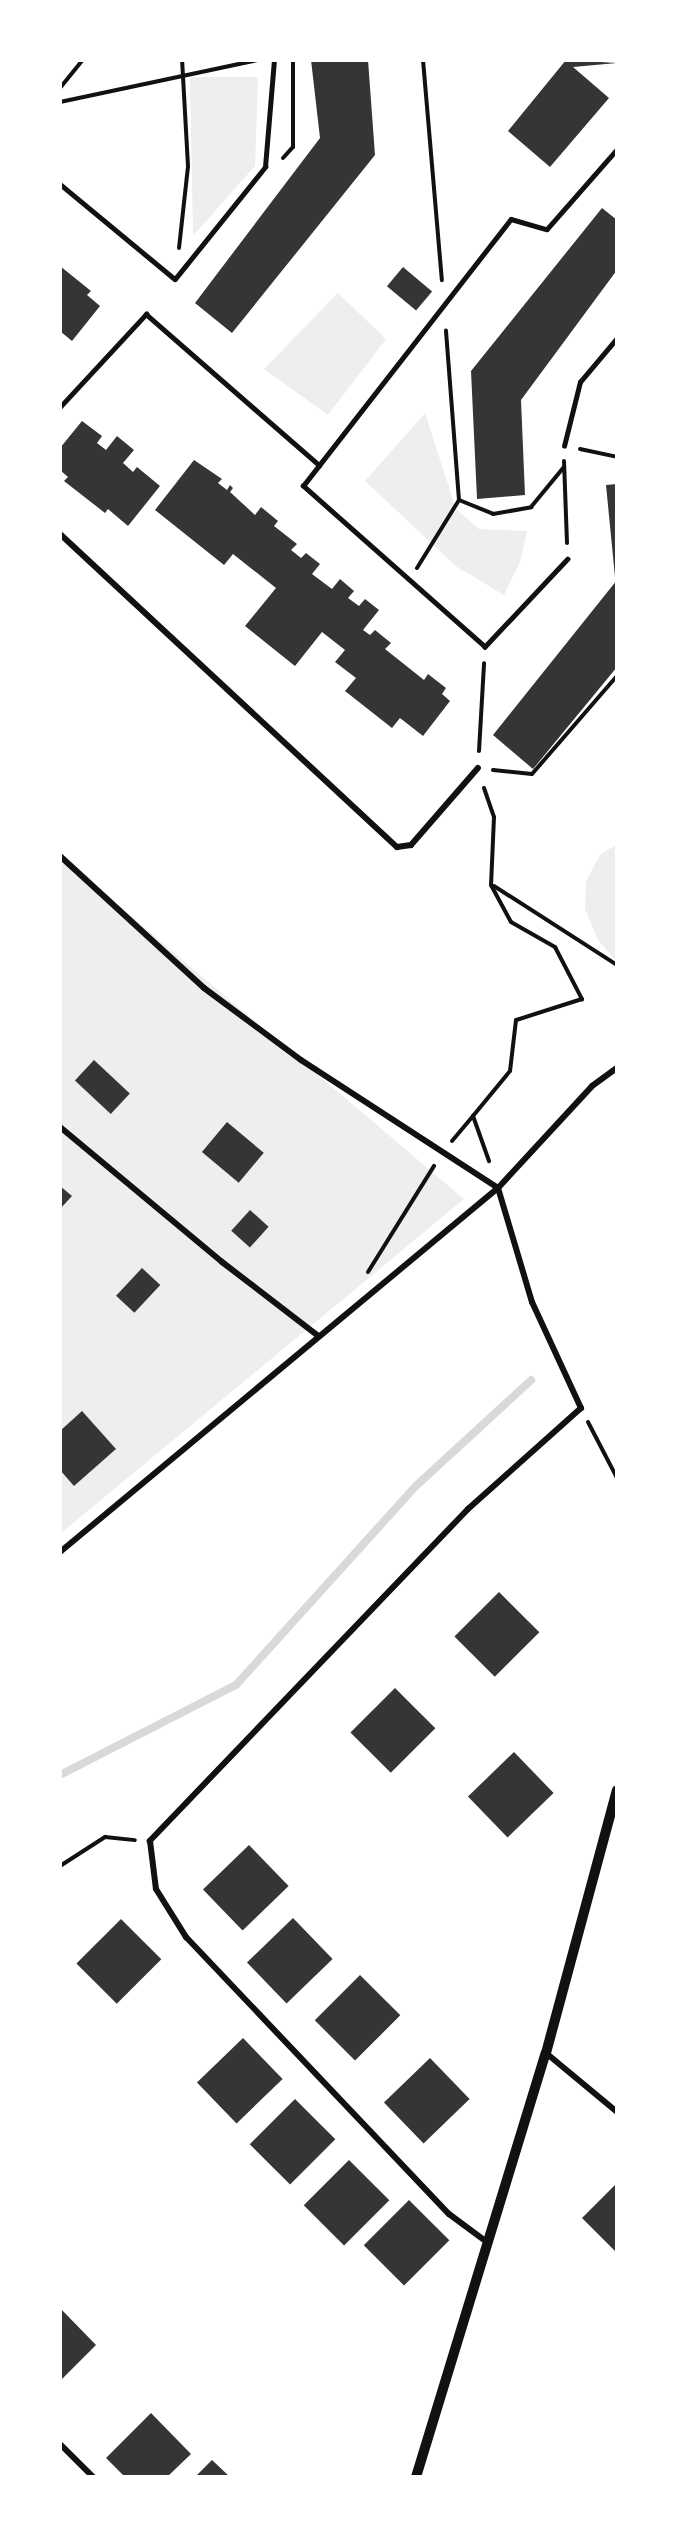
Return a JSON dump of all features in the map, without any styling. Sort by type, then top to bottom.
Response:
[{"type":"street","points":[[60,534],[397,847],[411,845],[478,768]]},
{"type":"street","points":[[60,856],[204,988],[301,1060],[498,1188],[532,1302],[581,1408],[468,1509],[150,1841],[156,1889],[186,1937],[449,2214],[488,2243]]},
{"type":"street","points":[[60,1552],[317,1335],[498,1188],[592,1086],[617,1068]]},
{"type":"street","points":[[60,1127],[256,1290],[317,1335]]},
{"type":"street","points":[[416,2477],[546,2053],[617,1790]]},
{"type":"street","points":[[546,2053],[617,2112]]},
{"type":"street","points":[[60,2444],[93,2477]]},
{"type":"lane","points":[[60,184],[175,279],[265,167],[274,60]]},
{"type":"lane","points":[[568,559],[484,647],[303,486],[511,219],[547,229],[616,154]]},
{"type":"lane","points":[[60,406],[146,314],[319,465]]},
{"type":"lane","points":[[564,446],[580,382],[617,338]]},
{"type":"path","points":[[60,87],[83,60]]},
{"type":"path","points":[[175,279],[188,166],[182,60]]},
{"type":"path","points":[[60,102],[184,73],[259,60]]},
{"type":"path","points":[[568,559],[564,446],[617,457]]},
{"type":"path","points":[[459,500],[492,514],[531,507],[564,467]]},
{"type":"path","points":[[363,1280],[442,1153],[510,1071],[516,1020],[582,999],[555,947],[511,922],[491,885],[494,818],[478,768],[484,647]]},
{"type":"path","points":[[478,768],[532,774],[617,676]]},
{"type":"path","points":[[491,885],[617,965]]},
{"type":"path","points":[[473,1116],[498,1188]]},
{"type":"path","points":[[581,1408],[617,1478]]},
{"type":"path","points":[[60,1866],[105,1837],[150,1841]]},
{"type":"shaded area","points":[[190,77],[258,77],[255,166],[193,236]]},
{"type":"shaded area","points":[[338,293],[386,339],[328,415],[264,369]]},
{"type":"shaded area","points":[[425,413],[456,509],[479,529],[527,531],[520,562],[504,595],[457,567],[365,481]]},
{"type":"shaded area","points":[[617,844],[617,962],[598,940],[585,909],[586,881],[600,855]]},
{"type":"shaded area","points":[[60,856],[464,1199],[60,1534]]},
{"type":"building","points":[[311,60],[368,60],[375,155],[232,333],[195,303],[320,138]]},
{"type":"building","points":[[566,60],[617,63],[573,67],[609,98],[550,167],[508,131]]},
{"type":"building","points":[[602,208],[617,220],[617,270],[521,400],[525,495],[477,499],[471,371]]},
{"type":"building","points":[[60,266],[91,291],[87,295],[100,306],[72,341],[60,331]]},
{"type":"building","points":[[403,267],[432,291],[416,311],[387,286]]},
{"type":"building","points":[[82,421],[102,436],[97,443],[106,450],[117,436],[134,450],[123,463],[133,472],[137,467],[160,486],[128,526],[108,509],[105,513],[64,481],[68,477],[60,470],[60,448]]},
{"type":"building","points":[[194,460],[222,479],[218,483],[227,490],[230,485],[233,488],[230,492],[255,515],[261,507],[278,521],[274,526],[297,544],[291,550],[301,558],[306,553],[320,564],[312,574],[332,589],[340,579],[354,591],[348,598],[359,606],[365,599],[379,610],[363,630],[370,635],[375,630],[391,643],[385,649],[424,680],[428,674],[446,688],[442,694],[450,701],[423,736],[400,718],[392,728],[345,691],[356,678],[335,662],[345,650],[322,632],[295,666],[245,626],[276,588],[233,554],[224,565],[155,510]]},
{"type":"building","points":[[617,484],[617,577],[615,577],[606,485]]},
{"type":"building","points":[[617,580],[617,667],[533,769],[493,735]]},
{"type":"building","points":[[94,1060],[130,1093],[111,1114],[75,1080]]},
{"type":"building","points":[[227,1122],[264,1153],[239,1183],[202,1152]]},
{"type":"building","points":[[60,1186],[72,1196],[60,1209]]},
{"type":"building","points":[[250,1210],[269,1227],[250,1248],[231,1231]]},
{"type":"building","points":[[142,1268],[160,1285],[134,1313],[116,1296]]},
{"type":"building","points":[[82,1411],[116,1449],[74,1486],[60,1470],[60,1431]]},
{"type":"building","points":[[499,1592],[539,1632],[495,1677],[454,1637]]},
{"type":"building","points":[[395,1688],[435,1728],[391,1773],[350,1733]]},
{"type":"building","points":[[514,1752],[554,1793],[508,1837],[468,1796]]},
{"type":"building","points":[[249,1845],[289,1886],[243,1930],[203,1889]]},
{"type":"building","points":[[293,1918],[333,1959],[287,2003],[247,1962]]},
{"type":"building","points":[[121,1919],[161,1959],[117,2004],[76,1964]]},
{"type":"building","points":[[360,1975],[400,2015],[355,2061],[315,2020]]},
{"type":"building","points":[[243,2038],[283,2079],[237,2123],[197,2082]]},
{"type":"building","points":[[430,2058],[470,2099],[424,2143],[384,2102]]},
{"type":"building","points":[[295,2099],[335,2139],[290,2185],[250,2144]]},
{"type":"building","points":[[349,2160],[389,2200],[344,2246],[304,2205]]},
{"type":"building","points":[[617,2183],[617,2253],[582,2218]]},
{"type":"building","points":[[409,2200],[449,2240],[404,2286],[364,2245]]},
{"type":"building","points":[[60,2308],[96,2345],[60,2381]]},
{"type":"building","points":[[151,2413],[191,2454],[167,2477],[125,2477],[106,2458]]},
{"type":"building","points":[[212,2460],[230,2477],[195,2477]]},
{"type":"waterway","points":[[60,1775],[236,1685],[417,1485],[531,1380]]}]
